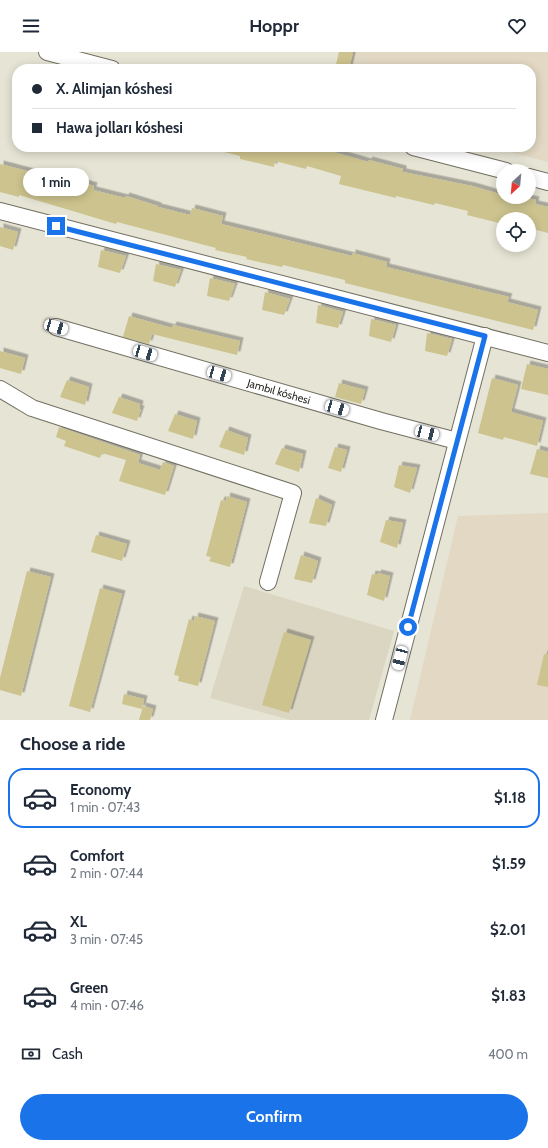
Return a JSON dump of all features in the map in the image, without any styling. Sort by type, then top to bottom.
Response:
[{"type":"street","points":[[47,52],[93,64]]},
{"type":"street","points":[[432,152],[496,168]]},
{"type":"street","points":[[536,179],[548,182]]},
{"type":"street","points":[[0,211],[548,353]]},
{"type":"street","name":"Jambıl kóshesi","points":[[56,327],[381,421],[457,441]]},
{"type":"street","points":[[384,720],[485,336]]},
{"type":"street","points":[[0,389],[32,408],[293,493],[268,582]]},
{"type":"shaded area","points":[[339,52],[548,52],[548,162],[510,152],[536,152],[536,64],[336,64]]},
{"type":"shaded area","points":[[548,513],[548,720],[410,720],[458,516]]},
{"type":"shaded area","points":[[244,586],[394,631],[369,720],[290,720],[210,698]]},
{"type":"building","points":[[339,52],[353,52],[350,64],[336,64]]},
{"type":"building","points":[[224,152],[333,152],[368,162],[369,160],[403,169],[403,172],[472,186],[496,193],[496,204],[535,204],[548,207],[548,233],[536,230],[536,212],[496,212],[496,222],[467,215],[468,211],[435,203],[434,205],[396,196],[396,198],[339,184],[341,176],[307,166],[306,169],[275,161],[274,167],[240,159],[240,156]]},
{"type":"building","points":[[0,164],[77,184],[77,181],[94,186],[93,190],[125,198],[126,196],[158,207],[190,215],[192,208],[223,216],[221,224],[352,256],[352,253],[387,262],[386,267],[509,297],[507,302],[538,310],[533,330],[345,283],[345,280],[283,265],[282,267],[246,259],[247,257],[215,250],[216,248],[117,222],[116,224],[19,195],[19,197],[0,192]]},
{"type":"building","points":[[0,227],[18,232],[13,250],[0,246]]},
{"type":"building","points":[[101,250],[126,256],[120,273],[98,267]]},
{"type":"building","points":[[156,264],[181,270],[175,287],[153,281]]},
{"type":"building","points":[[210,278],[235,284],[229,301],[207,296]]},
{"type":"building","points":[[265,292],[290,299],[284,315],[262,310]]},
{"type":"building","points":[[318,305],[343,312],[338,328],[316,323]]},
{"type":"building","points":[[129,316],[172,328],[173,325],[240,341],[237,355],[152,334],[149,344],[123,337]]},
{"type":"building","points":[[371,319],[396,325],[391,342],[369,336]]},
{"type":"building","points":[[427,333],[452,339],[447,356],[425,351]]},
{"type":"building","points":[[0,351],[25,358],[21,374],[0,368]]},
{"type":"building","points":[[527,364],[548,369],[548,395],[521,389]]},
{"type":"building","points":[[492,378],[518,385],[511,412],[543,421],[537,446],[504,437],[503,440],[478,433]]},
{"type":"building","points":[[67,380],[89,387],[85,405],[60,397]]},
{"type":"building","points":[[339,383],[365,390],[361,404],[335,397]]},
{"type":"building","points":[[119,397],[140,404],[139,409],[141,409],[137,421],[112,413]]},
{"type":"building","points":[[175,414],[197,421],[193,439],[168,431]]},
{"type":"building","points":[[59,427],[140,455],[138,463],[160,470],[163,462],[174,466],[165,495],[119,481],[126,460],[102,453],[100,458],[64,446],[66,441],[56,437]]},
{"type":"building","points":[[226,430],[248,438],[244,455],[219,447]]},
{"type":"building","points":[[335,447],[347,450],[341,472],[328,468]]},
{"type":"building","points":[[282,448],[303,454],[299,472],[275,464]]},
{"type":"building","points":[[537,449],[548,452],[548,478],[530,474]]},
{"type":"building","points":[[399,465],[417,468],[410,493],[394,487]]},
{"type":"building","points":[[227,496],[247,502],[230,567],[209,561],[211,557],[206,556],[221,500],[226,501]]},
{"type":"building","points":[[316,498],[332,505],[326,526],[309,523]]},
{"type":"building","points":[[386,520],[403,523],[397,548],[380,542]]},
{"type":"building","points":[[96,535],[127,544],[122,561],[91,552]]},
{"type":"building","points":[[301,555],[318,561],[312,583],[294,579]]},
{"type":"building","points":[[27,571],[51,577],[21,696],[0,690],[0,678]]},
{"type":"building","points":[[378,573],[390,576],[384,601],[367,595],[372,574],[377,575]]},
{"type":"building","points":[[100,588],[122,594],[90,712],[69,706]]},
{"type":"building","points":[[195,616],[215,621],[198,686],[178,681],[179,676],[174,675],[189,619],[194,621]]},
{"type":"building","points":[[284,632],[311,640],[289,713],[262,705]]},
{"type":"building","points":[[544,654],[548,655],[548,687],[537,685]]},
{"type":"building","points":[[124,694],[144,699],[142,709],[122,704]]},
{"type":"building","points":[[143,706],[153,709],[150,720],[139,720]]},
{"type":"route","points":[[56,226],[485,336],[408,627]]}]
